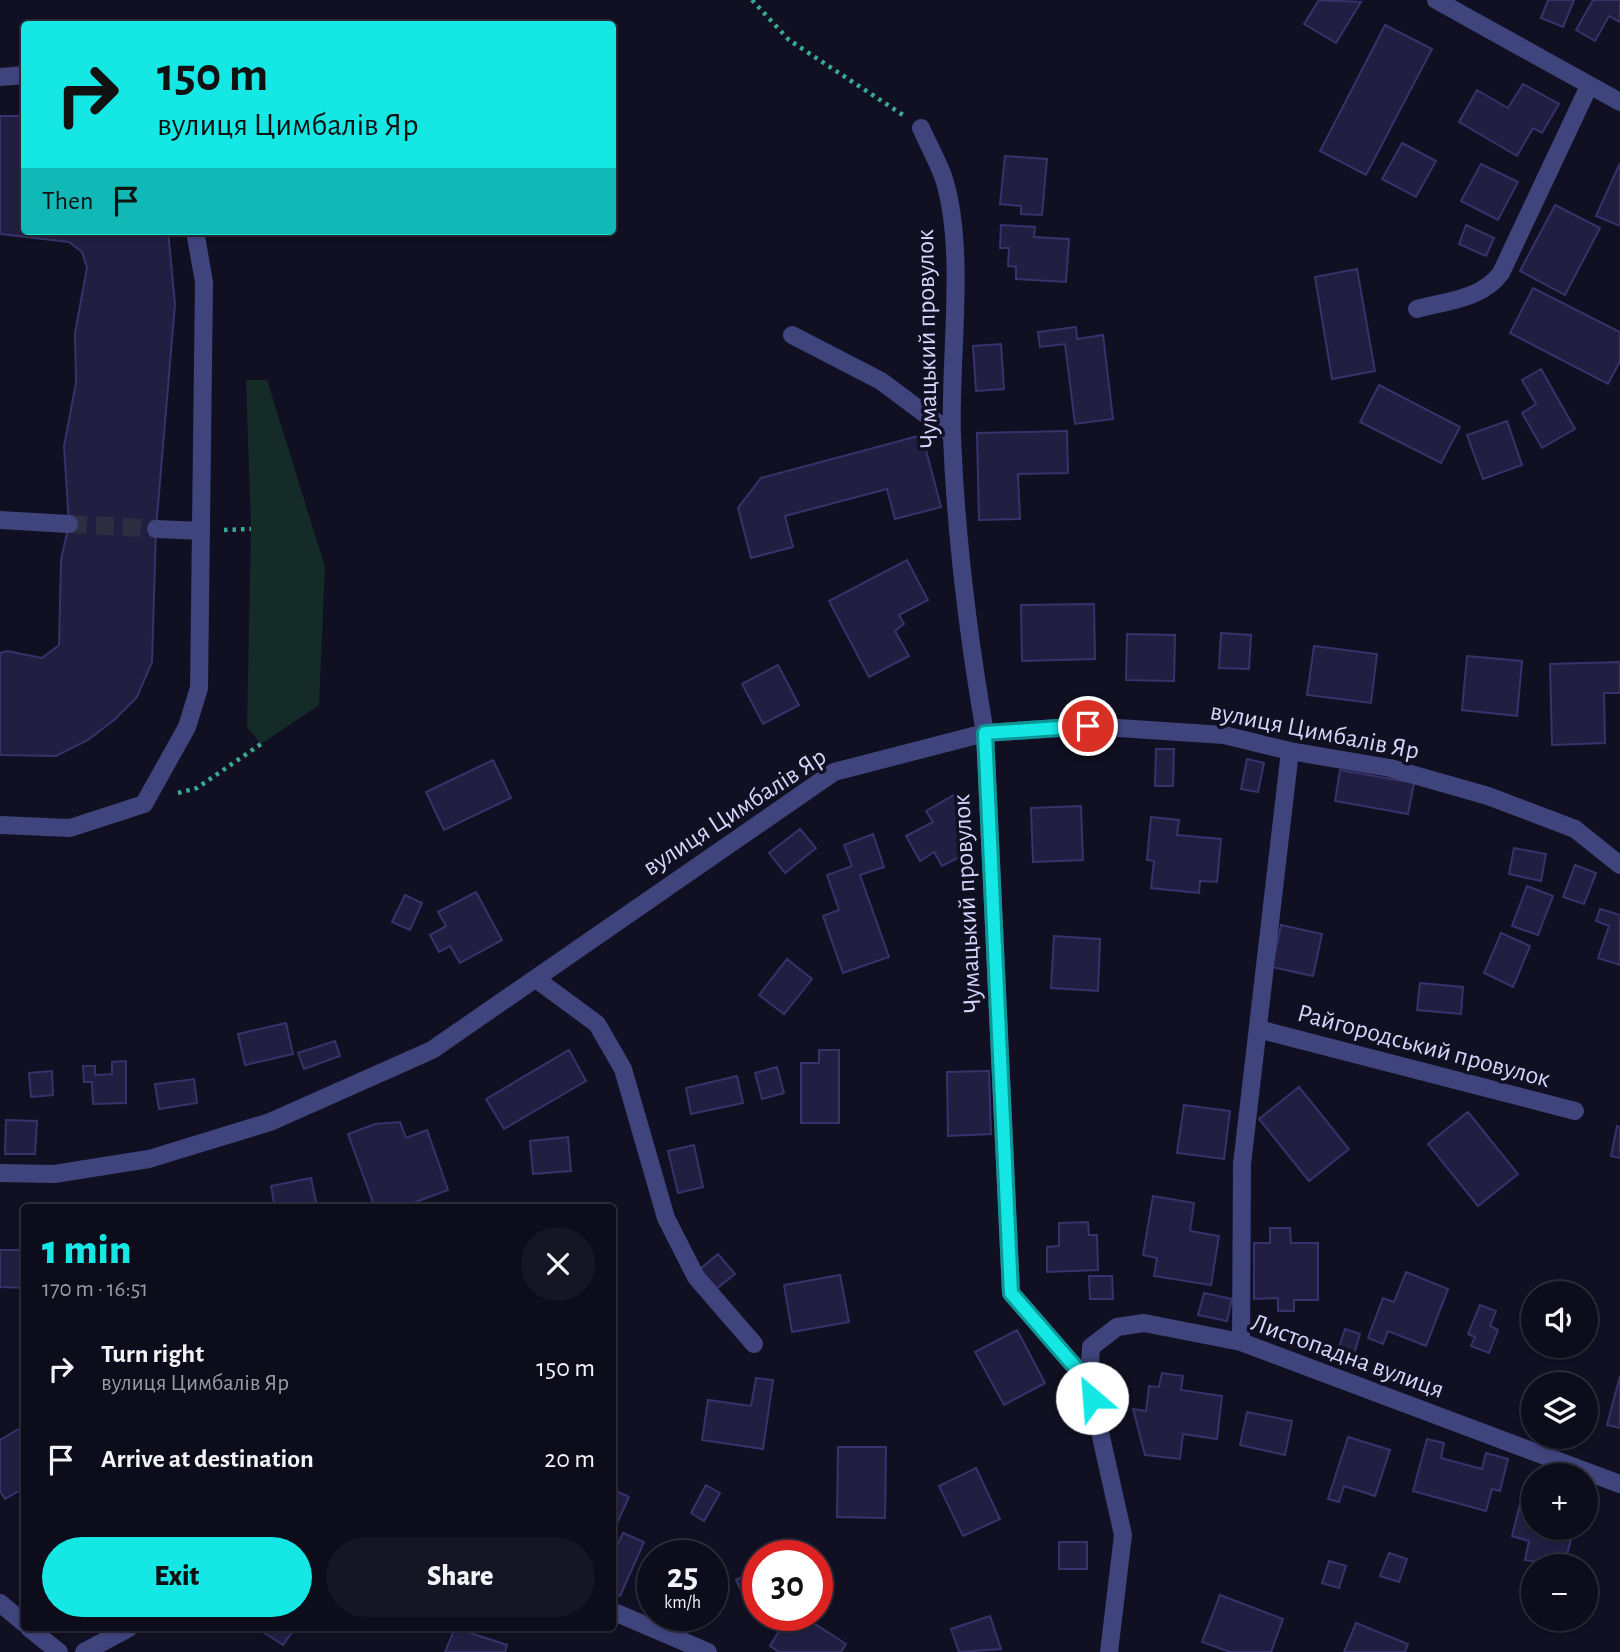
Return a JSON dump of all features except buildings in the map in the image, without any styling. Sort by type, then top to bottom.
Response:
[{"type":"street","points":[[1436,0],[1620,102]]},
{"type":"street","points":[[0,77],[21,75]]},
{"type":"street","points":[[1418,309],[1482,292],[1493,284],[1501,273],[1589,86]]},
{"type":"street","name":"Чумацький провулок","points":[[921,128],[943,178],[954,236],[952,434],[957,530],[970,647],[985,733],[1011,1293],[1089,1383],[1123,1535],[1109,1652]]},
{"type":"street","points":[[0,825],[70,828],[144,804],[187,727],[199,688],[204,282],[196,235]]},
{"type":"street","points":[[792,335],[881,381],[952,434]]},
{"type":"street","points":[[0,520],[69,524]]},
{"type":"street","points":[[156,529],[201,531]]},
{"type":"street","name":"вулиця Цимбалів Яр","points":[[0,1173],[54,1174],[149,1159],[271,1122],[432,1051],[834,772],[985,733],[1088,726],[1224,735],[1290,751],[1390,768],[1488,796],[1575,829],[1619,863]]},
{"type":"street","name":"Райгородський провулок","points":[[1241,1342],[1242,1164],[1290,751]]},
{"type":"street","points":[[536,979],[597,1024],[623,1069],[672,1230],[695,1277],[754,1344]]},
{"type":"street","name":"Райгородський провулок","points":[[1258,1029],[1575,1111]]},
{"type":"street","name":"Листопадна вулиця","points":[[1089,1383],[1091,1347],[1117,1327],[1144,1323],[1241,1342],[1620,1484]]},
{"type":"street","points":[[0,1603],[21,1620]]},
{"type":"street","points":[[616,1613],[708,1652]]},
{"type":"street","points":[[33,1631],[58,1652]]},
{"type":"street","points":[[84,1652],[123,1631]]},
{"type":"path","points":[[752,0],[789,40],[921,128]]},
{"type":"path","points":[[144,804],[197,788],[261,744]]},
{"type":"green space","points":[[246,380],[267,380],[325,567],[319,705],[261,744],[247,727],[251,529]]},
{"type":"tunnel","points":[[69,524],[156,529]]},
{"type":"route","points":[[1088,726],[985,733],[1011,1293],[1089,1383],[1092,1398]]}]
